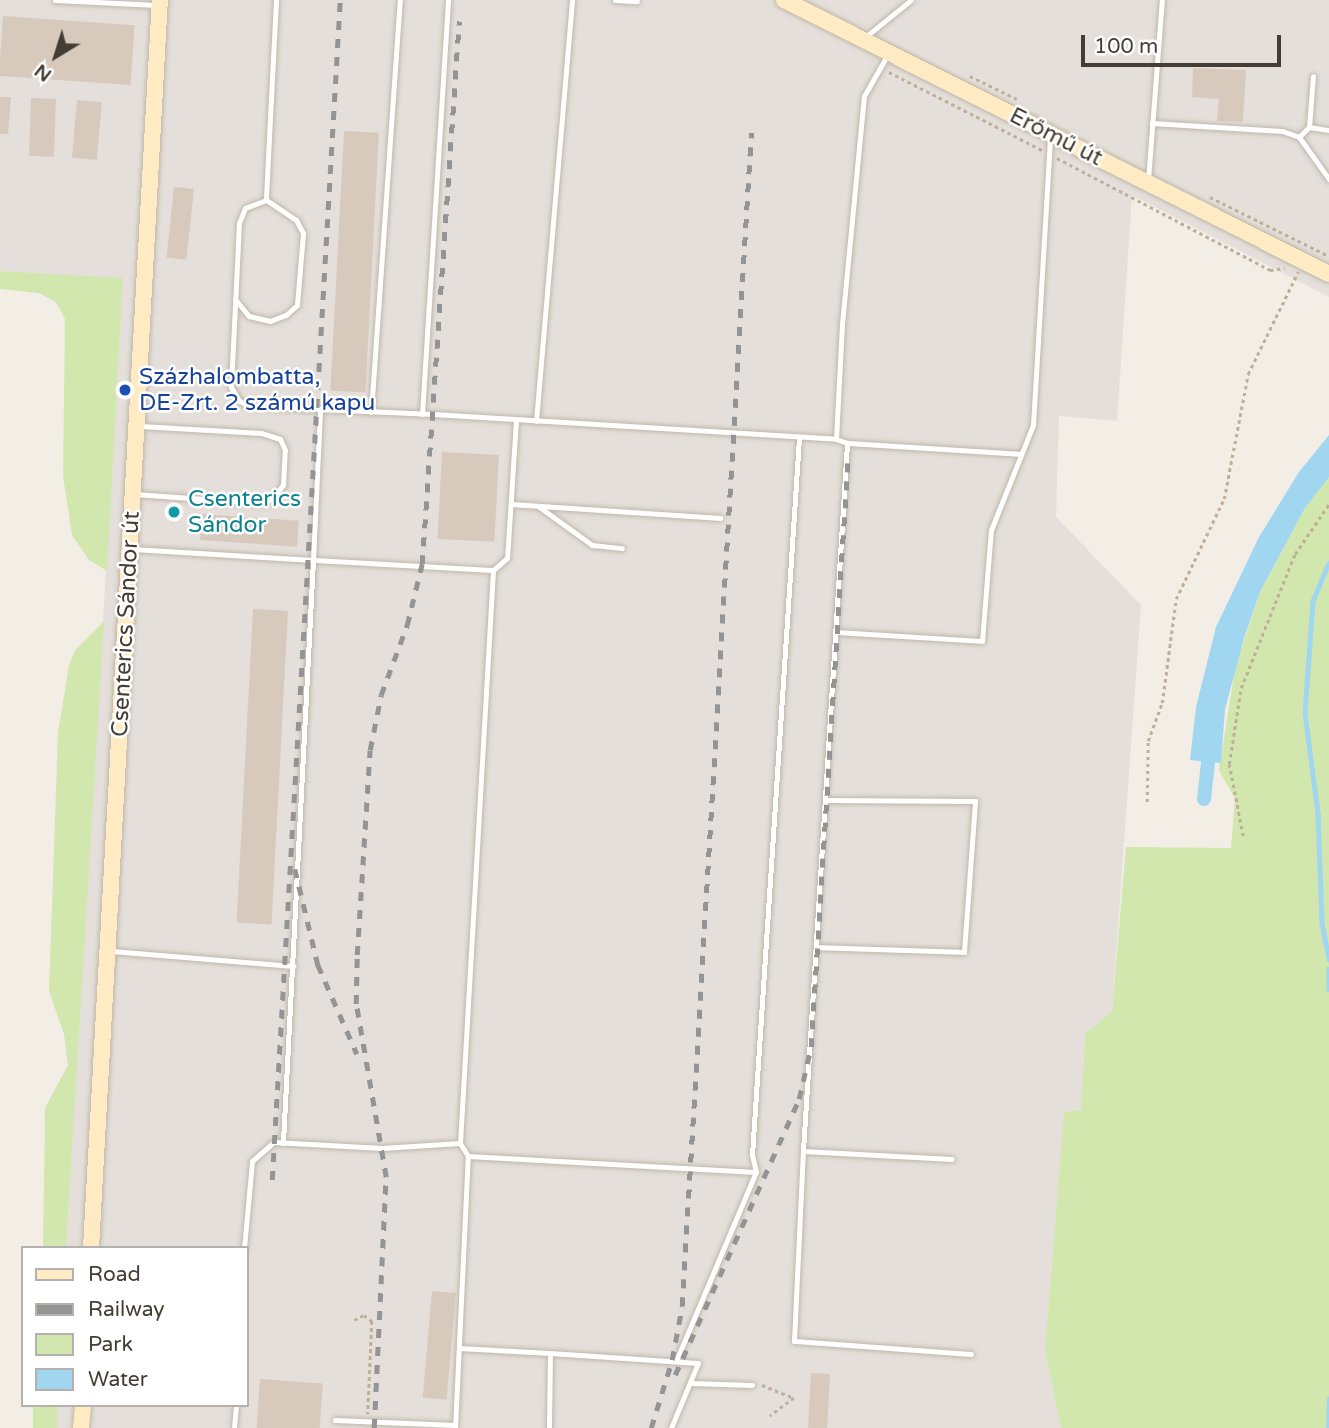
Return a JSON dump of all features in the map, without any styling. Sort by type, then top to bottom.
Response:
[{"type":"street","name":"Erőmű út","points":[[784,0],[1329,274]]},
{"type":"street","name":"Csenterics Sándor út","points":[[91,1246],[159,3]]},
{"type":"street","points":[[82,1428],[83,1407]]},
{"type":"lane","points":[[55,0],[159,3]]},
{"type":"lane","points":[[266,200],[276,0]]},
{"type":"lane","points":[[371,412],[400,0]]},
{"type":"lane","points":[[422,414],[448,0]]},
{"type":"lane","points":[[536,421],[572,0]]},
{"type":"lane","points":[[615,0],[637,1]]},
{"type":"lane","points":[[862,39],[911,0]]},
{"type":"lane","points":[[1148,183],[1163,0]]},
{"type":"lane","points":[[836,439],[842,324],[864,96],[889,53]]},
{"type":"lane","points":[[1300,137],[1309,127],[1313,76]]},
{"type":"lane","points":[[1152,123],[1282,131],[1300,137],[1329,179]]},
{"type":"lane","points":[[1309,127],[1329,130]]},
{"type":"lane","points":[[835,632],[982,640],[991,530],[1033,425],[1050,135]]},
{"type":"lane","points":[[266,200],[245,208],[239,223],[231,387],[239,401],[320,409],[836,439],[847,443],[1020,454]]},
{"type":"lane","points":[[235,299],[249,316],[270,320],[286,315],[297,305],[303,233],[296,220],[266,200]]},
{"type":"lane","points":[[283,1143],[320,409]]},
{"type":"lane","points":[[130,549],[493,570],[507,558],[516,420]]},
{"type":"lane","points":[[133,494],[260,503],[272,499],[283,485],[285,450],[280,439],[261,433],[137,426]]},
{"type":"lane","points":[[676,1361],[756,1172],[752,1156],[799,437]]},
{"type":"lane","points":[[847,443],[803,1151],[794,1341],[971,1354]]},
{"type":"lane","points":[[511,504],[720,518]]},
{"type":"lane","points":[[538,506],[592,545],[622,548]]},
{"type":"lane","points":[[335,1420],[455,1427],[468,1156],[460,1143],[493,570]]},
{"type":"lane","points":[[816,947],[964,952],[975,801],[826,800]]},
{"type":"lane","points":[[107,951],[293,966]]},
{"type":"lane","points":[[244,1246],[252,1161],[274,1142],[382,1148],[460,1143]]},
{"type":"lane","points":[[803,1151],[951,1160]]},
{"type":"lane","points":[[468,1156],[756,1172]]},
{"type":"lane","points":[[459,1348],[698,1363],[671,1428]]},
{"type":"lane","points":[[549,1428],[550,1353]]},
{"type":"lane","points":[[690,1383],[752,1385]]},
{"type":"lane","points":[[234,1428],[236,1407]]},
{"type":"path","points":[[879,67],[1270,270],[1299,269],[1248,374],[1224,499],[1176,599],[1162,703],[1149,741],[1147,802]]},
{"type":"path","points":[[1243,836],[1229,764],[1241,688],[1294,554],[1329,505]]},
{"type":"path","points":[[354,1320],[364,1315],[372,1321],[368,1422]]},
{"type":"path","points":[[752,1385],[769,1386],[794,1398],[770,1416]]},
{"type":"shaded area","points":[[0,0],[1329,0],[1329,297],[1132,195],[1117,421],[1059,416],[1056,517],[1141,605],[1112,1011],[1085,1034],[1081,1111],[1064,1113],[1045,1350],[1061,1428],[56,1428],[57,1407],[248,1407],[248,1246],[66,1246],[123,279],[0,271]]},
{"type":"green space","points":[[0,271],[123,278],[107,571],[89,560],[72,535],[63,476],[65,319],[56,302],[39,293],[0,289]]},
{"type":"green space","points":[[1329,477],[1329,1428],[1061,1428],[1045,1350],[1064,1112],[1081,1110],[1085,1034],[1112,1011],[1126,847],[1231,848],[1235,799],[1219,770],[1235,668],[1260,592],[1305,508]]},
{"type":"green space","points":[[104,621],[66,1246],[43,1246],[45,1108],[68,1065],[64,1034],[49,991],[58,733],[69,665],[75,650]]},
{"type":"green space","points":[[33,1407],[57,1407],[57,1428],[33,1428]]},
{"type":"water","points":[[1329,435],[1329,477],[1305,508],[1260,592],[1245,635],[1225,709],[1221,763],[1190,760],[1196,707],[1216,627],[1259,537],[1299,472]]},
{"type":"building","points":[[3,16],[135,25],[130,85],[0,76]]},
{"type":"building","points":[[1193,68],[1246,70],[1243,122],[1217,121],[1219,99],[1192,97]]},
{"type":"building","points":[[0,97],[11,97],[8,134],[0,134]]},
{"type":"building","points":[[31,98],[56,99],[54,157],[29,156]]},
{"type":"building","points":[[77,100],[102,102],[97,160],[72,158]]},
{"type":"building","points":[[344,131],[379,133],[365,392],[330,391]]},
{"type":"building","points":[[174,187],[194,189],[186,260],[167,258]]},
{"type":"building","points":[[442,452],[499,455],[494,542],[437,539]]},
{"type":"building","points":[[202,514],[299,521],[297,547],[200,540]]},
{"type":"building","points":[[253,609],[288,611],[272,924],[237,923]]},
{"type":"building","points":[[432,1291],[456,1293],[447,1400],[423,1398]]},
{"type":"building","points":[[811,1373],[830,1374],[827,1428],[808,1428]]},
{"type":"building","points":[[260,1379],[323,1383],[320,1428],[257,1428]]},
{"type":"waterway","points":[[1329,563],[1313,601],[1305,713],[1318,813],[1322,923],[1329,959]]},
{"type":"waterway","points":[[1204,799],[1210,745]]},
{"type":"waterway","points":[[1329,969],[1329,989]]},
{"type":"waterway","points":[[1328,1428],[1329,1399]]},
{"type":"railway","points":[[272,1180],[340,0]]},
{"type":"railway","points":[[374,1428],[386,1177],[356,1004],[357,955],[370,750],[381,695],[407,625],[422,564],[459,21]]},
{"type":"railway","points":[[651,1428],[672,1360],[682,1306],[751,133]]},
{"type":"railway","points":[[675,1375],[799,1099],[811,1047],[848,455]]},
{"type":"railway","points":[[295,869],[318,965],[357,1054]]},
{"type":"place","name":"Százhalombatta, DE-Zrt. 2 számú kapu","points":[[125,390]]},
{"type":"place","name":"Csenterics Sándor","points":[[174,512]]}]
